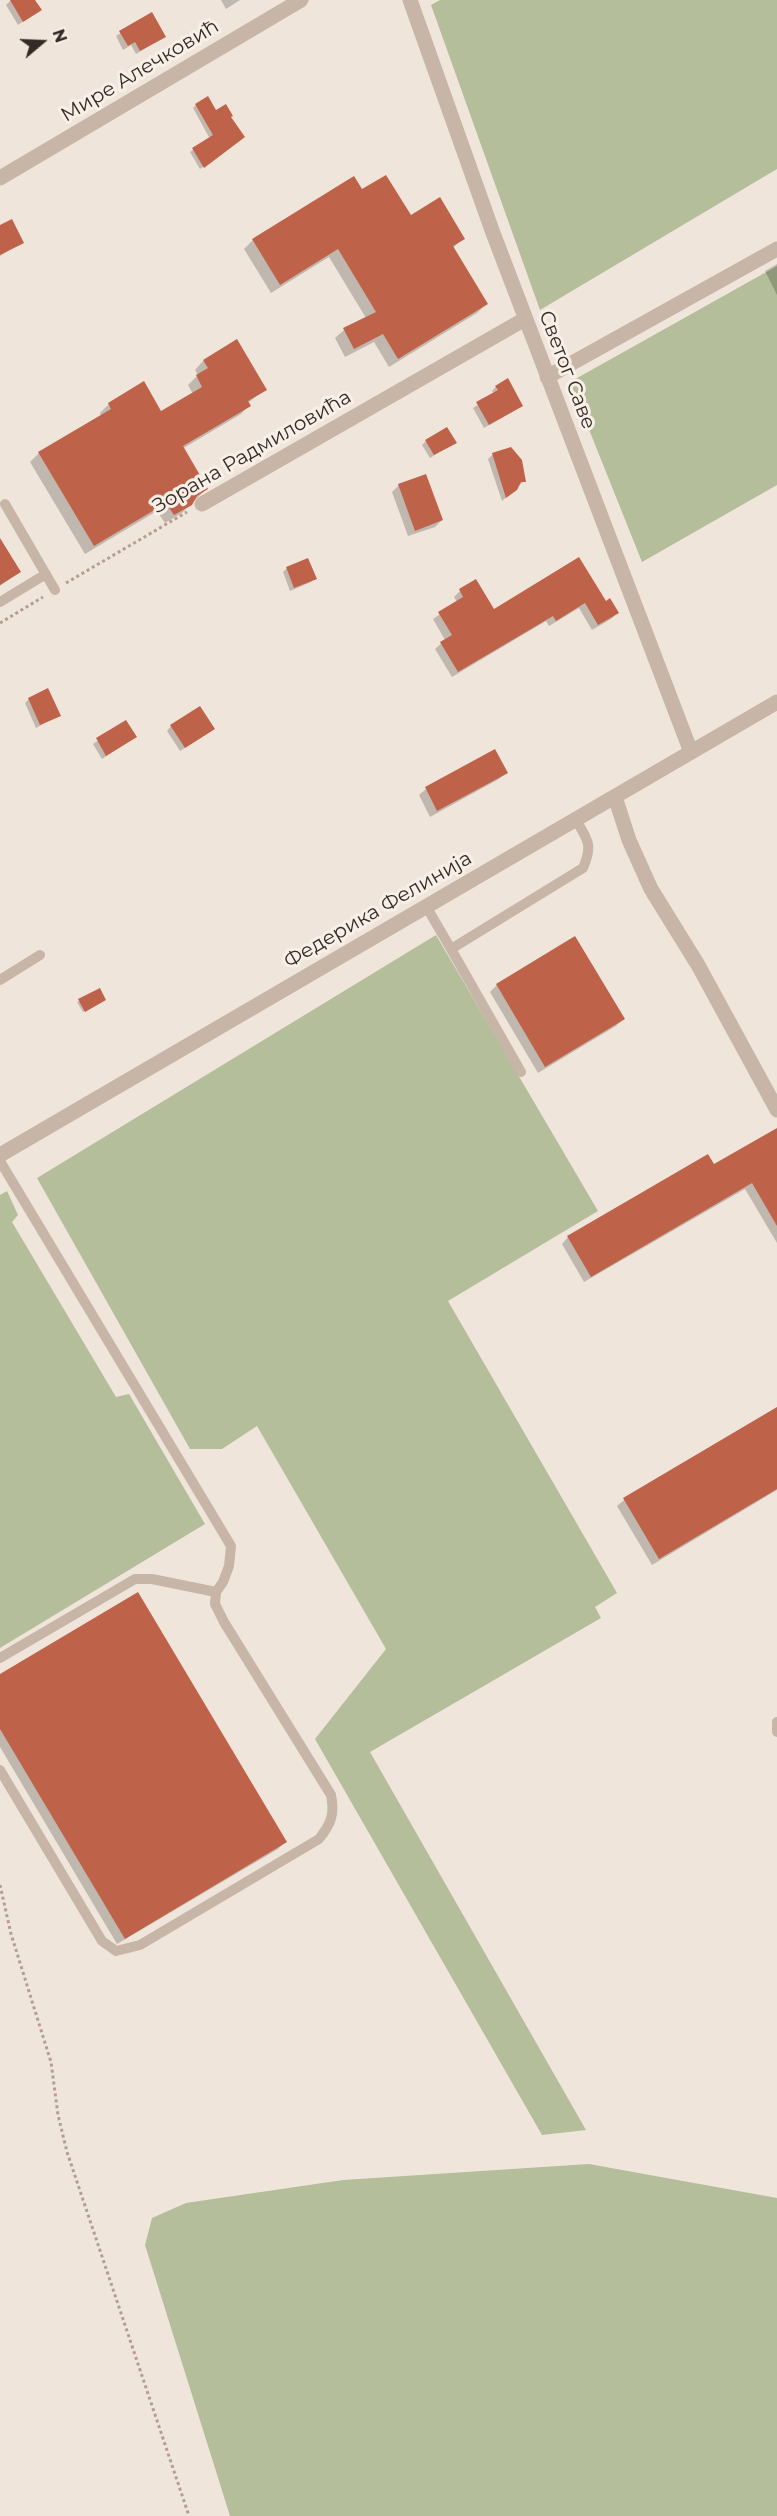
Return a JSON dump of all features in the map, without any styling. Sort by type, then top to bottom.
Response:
[{"type":"street","name":"Мире Алечковић","points":[[0,178],[300,0]]},
{"type":"street","name":"Светог Саве","points":[[410,0],[525,319],[691,753]]},
{"type":"street","points":[[547,377],[777,249]]},
{"type":"street","name":"Зорана Радмиловића","points":[[202,504],[525,319]]},
{"type":"street","name":"Федерика Фелинија","points":[[0,1155],[777,702]]},
{"type":"street","points":[[615,797],[628,840],[651,889],[698,965],[777,1110]]},
{"type":"lane","points":[[5,504],[55,590]]},
{"type":"lane","points":[[0,602],[46,574]]},
{"type":"lane","points":[[451,949],[583,867],[590,853],[589,842],[576,820]]},
{"type":"lane","points":[[426,906],[521,1072]]},
{"type":"lane","points":[[0,980],[40,955]]},
{"type":"lane","points":[[0,1161],[231,1546],[229,1566],[216,1592],[215,1604],[331,1795],[334,1809],[329,1827],[319,1839],[140,1945],[116,1951],[102,1941],[0,1770]]},
{"type":"lane","points":[[0,1658],[135,1579],[152,1579],[216,1592]]},
{"type":"lane","points":[[777,1722],[777,1732]]},
{"type":"path","name":"Зорана Радмиловића","points":[[0,622],[202,504]]},
{"type":"path","points":[[0,1884],[11,1934],[51,2062],[58,2115],[67,2152],[189,2516]]},
{"type":"green space","points":[[440,0],[777,0],[777,169],[540,310],[431,5]]},
{"type":"green space","points":[[777,266],[777,485],[642,562],[570,382]]},
{"type":"green space","points":[[436,935],[598,1211],[448,1301],[617,1593],[595,1607],[601,1618],[370,1752],[586,2130],[542,2135],[315,1739],[386,1649],[257,1426],[222,1449],[190,1449],[37,1178]]},
{"type":"green space","points":[[7,1191],[18,1215],[12,1222],[116,1397],[129,1394],[205,1524],[0,1648],[0,1195]]},
{"type":"green space","points":[[589,2164],[777,2198],[777,2516],[230,2516],[145,2245],[152,2218],[186,2203],[343,2180]]},
{"type":"building","points":[[10,0],[35,0],[42,10],[23,22]]},
{"type":"building","points":[[152,12],[166,37],[140,51],[135,42],[128,46],[119,31]]},
{"type":"building","points":[[208,96],[216,110],[226,104],[233,116],[231,117],[245,137],[204,168],[192,148],[213,135],[195,104]]},
{"type":"building","points":[[386,175],[411,215],[440,197],[465,239],[453,246],[488,304],[398,359],[383,334],[354,349],[343,328],[376,312],[338,249],[280,285],[252,239],[354,176],[362,189]]},
{"type":"building","points":[[12,219],[24,243],[0,255],[0,225]]},
{"type":"building","points":[[237,339],[267,390],[248,401],[251,406],[183,446],[208,489],[197,496],[192,505],[174,515],[166,503],[94,546],[38,452],[111,409],[108,403],[144,381],[161,411],[202,387],[196,375],[208,368],[203,360]]},
{"type":"building","points":[[508,378],[523,406],[489,425],[476,402],[498,390],[495,386]]},
{"type":"building","points":[[447,427],[457,443],[434,455],[425,440]]},
{"type":"building","points":[[511,447],[522,460],[526,482],[521,482],[517,490],[506,498],[492,453]]},
{"type":"building","points":[[426,474],[443,520],[415,531],[398,484]]},
{"type":"building","points":[[0,538],[21,572],[0,585]]},
{"type":"building","points":[[579,557],[606,601],[610,598],[619,613],[598,625],[585,603],[556,621],[553,616],[458,672],[440,642],[452,635],[438,612],[463,597],[459,589],[476,579],[494,609]]},
{"type":"building","points":[[308,558],[317,579],[294,588],[286,567]]},
{"type":"building","points":[[48,688],[61,716],[40,725],[28,698]]},
{"type":"building","points":[[200,706],[215,729],[185,748],[170,725]]},
{"type":"building","points":[[126,720],[137,737],[106,756],[96,738]]},
{"type":"building","points":[[495,749],[508,773],[437,811],[425,787]]},
{"type":"building","points":[[575,936],[625,1019],[545,1067],[496,984]]},
{"type":"building","points":[[100,988],[106,1000],[85,1012],[78,999]]},
{"type":"building","points":[[777,1128],[777,1226],[752,1183],[591,1277],[567,1236],[708,1154],[714,1164]]},
{"type":"building","points":[[777,1407],[777,1489],[659,1559],[623,1498]]},
{"type":"building","points":[[138,1592],[287,1842],[125,1939],[0,1729],[0,1674]]}]
